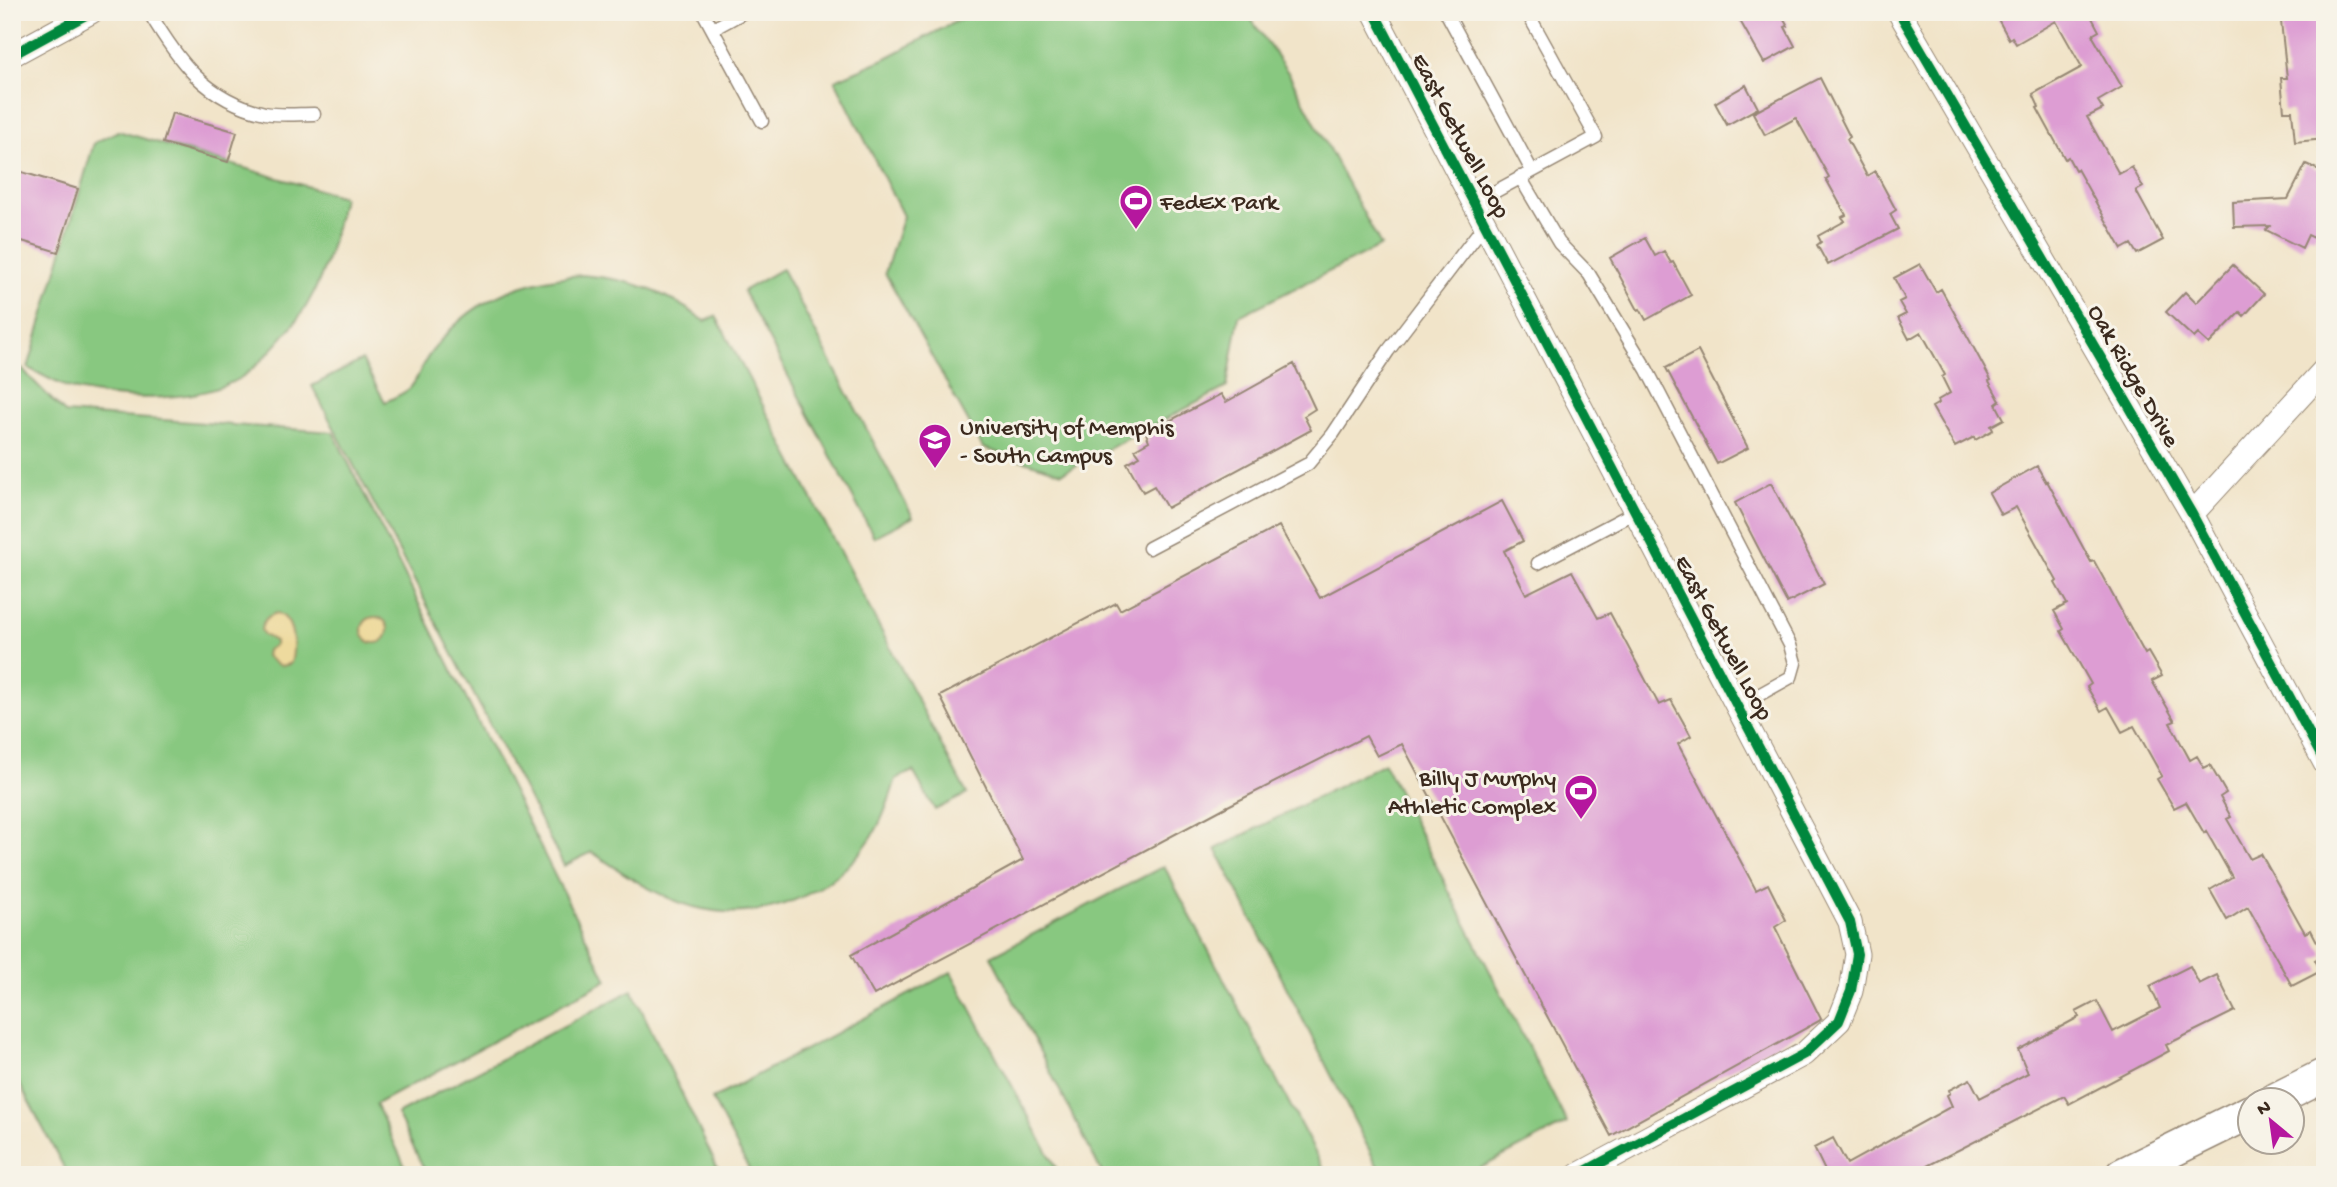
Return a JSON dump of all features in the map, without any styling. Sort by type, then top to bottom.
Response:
[{"type":"main road","points":[[2303,1086],[2325,1075]]},
{"type":"main road","points":[[2122,1175],[2236,1118]]},
{"type":"street","points":[[12,55],[92,12]]},
{"type":"street","name":"East Getwell Loop","points":[[1374,12],[1850,922],[1857,954],[1851,991],[1839,1021],[1804,1054],[1578,1175]]},
{"type":"street","name":"Oak Ridge Drive","points":[[1899,12],[2192,514],[2325,763]]},
{"type":"street","points":[[2192,514],[2325,369]]},
{"type":"lane","points":[[149,12],[186,68],[221,97],[265,113],[314,114]]},
{"type":"lane","points":[[704,12],[762,121]]},
{"type":"lane","points":[[713,29],[744,12]]},
{"type":"lane","points":[[1446,12],[1559,243],[1588,274],[1647,370],[1790,645],[1795,663],[1791,677],[1737,707]]},
{"type":"lane","points":[[1474,203],[1595,137],[1527,12]]},
{"type":"lane","points":[[1149,548],[1308,464],[1333,434],[1388,351],[1485,224]]},
{"type":"lane","points":[[1538,564],[1635,512]]},
{"type":"green space","name":"FedEx Park","points":[[974,12],[1246,12],[1289,74],[1381,246],[1239,316],[1227,387],[1062,473],[983,448],[885,273],[903,216],[835,80],[884,59]]},
{"type":"green space","points":[[118,131],[343,197],[325,264],[303,311],[257,365],[240,378],[223,386],[182,396],[137,398],[95,394],[71,388],[28,368],[94,143]]},
{"type":"green space","points":[[782,269],[913,517],[874,537],[743,291]]},
{"type":"green space","points":[[582,275],[647,288],[676,302],[705,321],[716,316],[967,794],[935,810],[913,771],[896,779],[879,824],[855,858],[816,890],[793,901],[745,912],[719,912],[680,903],[667,897],[641,884],[592,852],[564,866],[312,386],[362,360],[385,402],[411,387],[437,345],[471,311],[505,292],[523,286]]},
{"type":"green space","points":[[12,359],[65,413],[333,432],[607,980],[376,1104],[409,1175],[68,1175],[12,1070]]},
{"type":"green space","points":[[1384,763],[1567,1123],[1467,1175],[1382,1175],[1216,849]]},
{"type":"green space","points":[[1164,866],[1327,1175],[1103,1175],[991,956]]},
{"type":"green space","points":[[951,972],[1060,1175],[752,1175],[712,1099]]},
{"type":"green space","points":[[632,990],[721,1175],[427,1175],[397,1114]]},
{"type":"sand","points":[[277,613],[287,621],[292,635],[291,663],[284,666],[266,656],[267,650],[275,645],[275,641],[261,630],[266,619]]},
{"type":"sand","points":[[375,617],[384,621],[388,630],[384,639],[375,643],[366,639],[362,630],[366,621]]},
{"type":"building","points":[[1735,12],[1780,12],[1795,46],[1764,63]]},
{"type":"building","points":[[1994,12],[2089,12],[2099,31],[2092,35],[2122,87],[2098,101],[2103,109],[2087,117],[2119,174],[2132,167],[2143,187],[2136,191],[2163,240],[2137,254],[2131,244],[2122,249],[2077,169],[2075,170],[2068,157],[2065,159],[2037,108],[2039,107],[2033,94],[2082,67],[2056,21],[2016,44],[2012,37],[2009,39]]},
{"type":"building","points":[[2280,12],[2325,12],[2325,139],[2295,142],[2292,111],[2284,111],[2281,78],[2287,78]]},
{"type":"building","points":[[1820,78],[1867,176],[1875,171],[1896,210],[1890,214],[1898,229],[1828,265],[1817,245],[1821,242],[1818,236],[1845,221],[1842,217],[1846,215],[1826,179],[1829,177],[1796,118],[1765,135],[1753,113]]},
{"type":"building","points":[[1746,85],[1758,108],[1727,125],[1715,103]]},
{"type":"building","points":[[172,113],[237,132],[228,162],[163,143]]},
{"type":"building","points":[[2306,164],[2325,173],[2325,217],[2314,238],[2308,235],[2302,248],[2266,230],[2270,226],[2234,227],[2233,202],[2288,199]]},
{"type":"building","points":[[12,169],[78,189],[58,252],[12,238]]},
{"type":"building","points":[[1645,238],[1655,256],[1664,251],[1671,263],[1673,262],[1691,295],[1646,320],[1610,258]]},
{"type":"building","points":[[1920,264],[1936,292],[1941,289],[1970,341],[1991,380],[1989,381],[2000,401],[1996,404],[2004,419],[1991,426],[1993,430],[1955,447],[1932,407],[1950,393],[1942,377],[1945,375],[1921,332],[1909,339],[1898,318],[1906,314],[1899,302],[1905,299],[1894,278]]},
{"type":"building","points":[[2233,265],[2264,294],[2244,316],[2240,312],[2209,344],[2198,334],[2194,338],[2166,312],[2185,292],[2196,303]]},
{"type":"building","points":[[1698,351],[1748,448],[1717,464],[1666,368]]},
{"type":"building","points":[[1294,364],[1315,409],[1304,416],[1311,430],[1167,508],[1154,486],[1143,492],[1127,463],[1140,456],[1135,449],[1149,441],[1146,433],[1221,394],[1226,402]]},
{"type":"building","points":[[2037,466],[2091,562],[2094,561],[2145,654],[2148,652],[2162,676],[2152,681],[2175,721],[2170,723],[2190,760],[2197,756],[2204,768],[2210,765],[2226,793],[2220,797],[2231,817],[2227,819],[2250,859],[2261,854],[2305,933],[2311,930],[2324,955],[2315,960],[2321,971],[2292,986],[2248,907],[2227,920],[2210,890],[2232,877],[2206,831],[2204,833],[2186,802],[2174,808],[2157,779],[2162,776],[2134,726],[2122,732],[2108,707],[2101,711],[2087,687],[2091,684],[2061,631],[2064,629],[2054,611],[2067,604],[2055,583],[2057,581],[2016,507],[2001,515],[1989,493]]},
{"type":"building","points":[[1771,483],[1824,584],[1787,603],[1735,503]]},
{"type":"building","name":"Billy J Murphy Athletic Complex","points":[[1502,501],[1523,541],[1504,551],[1526,594],[1572,571],[1598,618],[1610,613],[1659,705],[1671,700],[1691,736],[1678,744],[1756,890],[1768,884],[1786,920],[1775,927],[1821,1019],[1819,1021],[1611,1136],[1402,744],[1377,756],[1366,736],[1226,807],[874,995],[851,955],[1023,860],[940,696],[1116,603],[1120,610],[1279,526],[1320,598]]},
{"type":"building","points":[[2190,966],[2199,984],[2217,975],[2235,1011],[2166,1045],[2169,1051],[2069,1104],[2064,1096],[1927,1166],[1931,1175],[1827,1175],[1814,1148],[1833,1138],[1847,1164],[1952,1106],[1947,1095],[1949,1090],[1970,1079],[1980,1098],[2028,1073],[2018,1050],[2079,1017],[2076,1012],[2097,1001],[2113,1032],[2160,1008],[2150,986]]},
{"type":"cycle path","points":[[12,55],[91,12]]},
{"type":"cycle path","points":[[1374,12],[1850,922],[1857,954],[1851,991],[1839,1021],[1804,1054],[1578,1175]]},
{"type":"cycle path","points":[[1899,12],[2192,514],[2325,763]]},
{"type":"place","name":"FedEx Park","points":[[1136,231]]},
{"type":"place","name":"University of Memphis - South Campus","points":[[935,470]]},
{"type":"place","name":"Billy J Murphy Athletic Complex","points":[[1581,821]]}]
